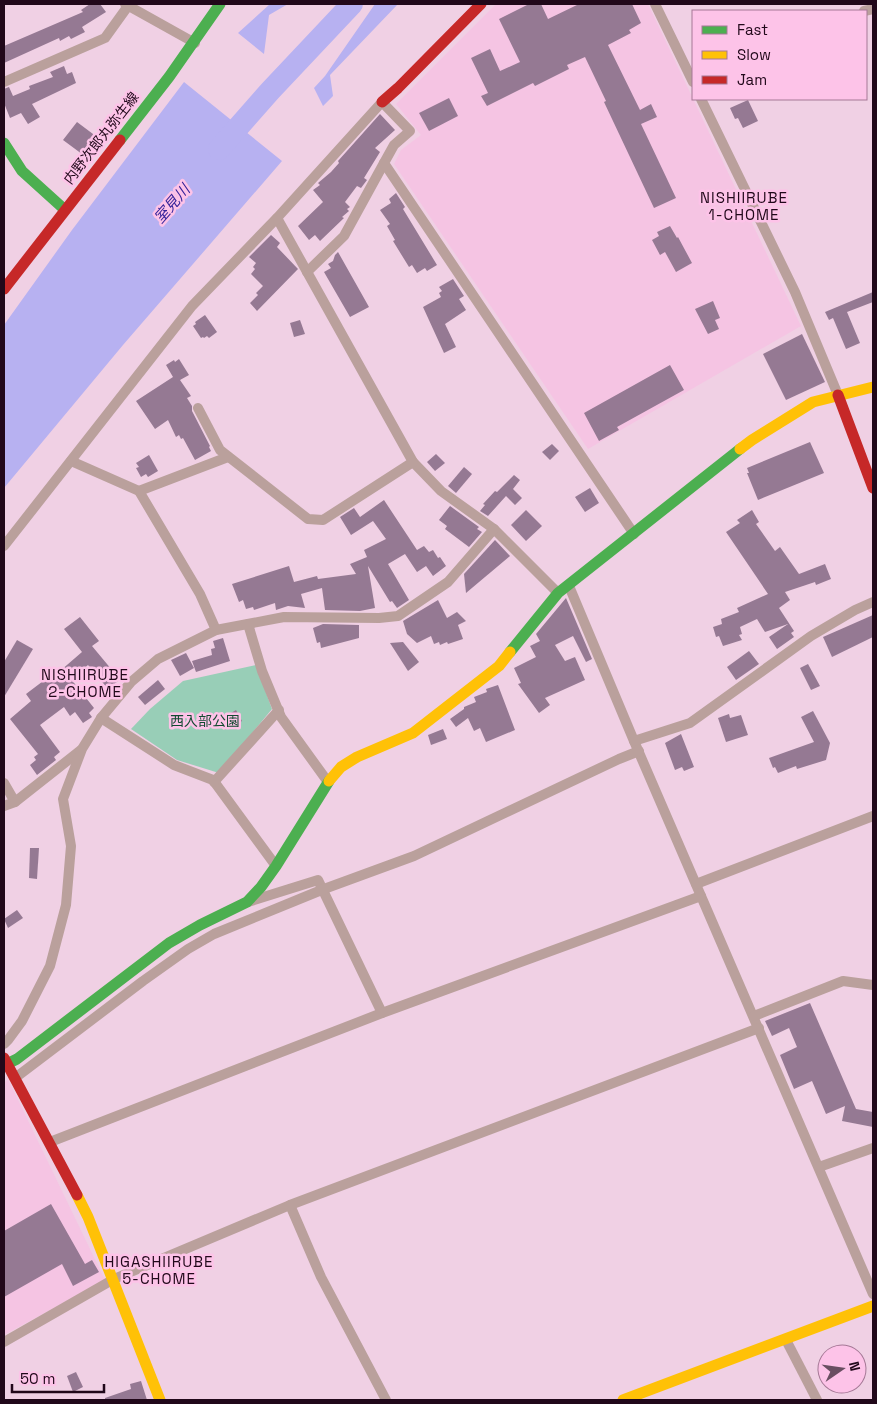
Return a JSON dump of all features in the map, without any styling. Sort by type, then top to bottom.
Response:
[{"type":"street","name":"内野次郎丸弥生線","points":[[4,290],[64,209],[195,43],[220,4]]},
{"type":"street","points":[[4,546],[192,306],[277,218],[382,102],[481,4]]},
{"type":"street","points":[[655,4],[692,76]]},
{"type":"street","points":[[4,82],[105,38],[126,5],[195,43]]},
{"type":"street","points":[[701,100],[795,292],[838,395],[873,488]]},
{"type":"street","points":[[307,272],[344,236],[394,145],[410,131],[382,102]]},
{"type":"street","points":[[4,144],[22,171],[64,209]]},
{"type":"street","points":[[384,163],[634,534]]},
{"type":"street","points":[[277,218],[413,462],[440,491],[494,529],[558,594]]},
{"type":"street","points":[[247,902],[276,866],[328,782],[341,767],[357,757],[413,733],[499,666],[558,594],[752,440],[813,402],[873,387]]},
{"type":"street","points":[[198,408],[220,450],[308,519],[323,520],[413,462]]},
{"type":"street","points":[[139,491],[228,457]]},
{"type":"street","points":[[70,461],[139,491],[200,594],[216,630]]},
{"type":"street","points":[[4,1044],[22,1021],[50,966],[66,905],[70,846],[63,799],[82,749],[101,718],[131,682],[158,659],[216,630],[284,617],[379,618],[398,616],[448,582],[494,529]]},
{"type":"street","points":[[569,586],[873,1294]]},
{"type":"street","points":[[634,741],[690,723],[812,636],[855,610],[873,602]]},
{"type":"street","points":[[248,624],[262,671],[279,710],[328,782]]},
{"type":"street","points":[[214,782],[279,710]]},
{"type":"street","points":[[101,718],[174,765],[212,780],[276,866]]},
{"type":"street","points":[[4,806],[15,802],[82,749]]},
{"type":"street","points":[[15,1078],[188,948],[214,934],[324,889],[414,856],[619,758],[639,751]]},
{"type":"street","points":[[4,783],[15,802]]},
{"type":"street","points":[[696,884],[873,816]]},
{"type":"street","points":[[160,1400],[88,1217],[50,1142],[5,1063],[17,1059],[169,943],[200,925],[247,902],[318,880],[324,889],[382,1014]]},
{"type":"street","points":[[50,1142],[382,1014],[701,896]]},
{"type":"street","points":[[754,1016],[844,981],[873,985]]},
{"type":"street","points":[[4,1342],[114,1279],[290,1204],[759,1028]]},
{"type":"street","points":[[819,1167],[873,1148]]},
{"type":"street","points":[[290,1204],[321,1277],[386,1400]]},
{"type":"street","points":[[623,1400],[873,1306]]},
{"type":"street","points":[[786,1340],[817,1400]]},
{"type":"shaded area","points":[[496,4],[648,4],[801,326],[588,449],[394,164],[401,150],[421,135],[396,104]]},
{"type":"shaded area","points":[[8,1079],[105,1280],[4,1335],[4,1083]]},
{"type":"green space","name":"西入部公園","points":[[256,665],[272,709],[219,773],[177,760],[131,729],[150,709],[183,681]]},
{"type":"water","points":[[270,4],[288,4],[269,15],[264,54],[238,33]]},
{"type":"water","points":[[375,4],[398,4],[330,75],[333,96],[323,106],[314,88],[325,76]]},
{"type":"water","points":[[184,82],[282,161],[123,345],[4,488],[4,325],[72,230]]},
{"type":"building","points":[[90,4],[100,4],[106,12],[82,27],[85,32],[71,39],[69,36],[60,41],[59,38],[4,63],[4,46],[83,12],[81,10]]},
{"type":"building","points":[[529,4],[541,4],[548,19],[579,4],[632,4],[641,23],[629,30],[631,33],[608,45],[640,110],[651,104],[657,117],[641,124],[676,198],[654,208],[585,57],[567,65],[569,69],[535,86],[533,83],[487,106],[481,96],[488,93],[471,58],[490,49],[500,71],[520,62],[499,19]]},
{"type":"building","points":[[64,66],[67,74],[72,72],[76,83],[32,104],[40,117],[28,124],[21,113],[10,118],[4,103],[4,89],[9,87],[13,96],[30,89],[29,86],[53,77],[50,72]]},
{"type":"building","points":[[449,98],[458,116],[429,131],[419,113]]},
{"type":"building","points":[[748,100],[758,121],[743,128],[738,118],[735,119],[730,108]]},
{"type":"building","points":[[380,114],[395,130],[375,148],[380,152],[364,178],[367,180],[361,188],[357,186],[345,202],[350,207],[347,209],[349,211],[342,217],[344,218],[320,241],[315,235],[309,240],[298,226],[323,202],[313,190],[320,185],[318,183],[331,172],[339,163],[338,161]]},
{"type":"building","points":[[77,122],[101,140],[90,155],[88,153],[86,157],[63,140]]},
{"type":"building","points":[[396,193],[405,207],[403,209],[437,265],[427,271],[425,268],[417,273],[412,265],[409,267],[393,241],[395,240],[387,226],[390,224],[380,210],[391,203],[389,199]]},
{"type":"building","points":[[670,226],[692,263],[676,272],[665,252],[660,255],[652,240],[659,236],[657,232]]},
{"type":"building","points":[[271,235],[280,243],[277,247],[298,269],[257,311],[250,303],[263,286],[251,274],[255,269],[253,267],[256,263],[249,257]]},
{"type":"building","points":[[338,252],[369,307],[350,317],[324,272],[331,268],[328,264],[333,261]]},
{"type":"building","points":[[453,279],[464,296],[459,299],[466,310],[445,324],[456,347],[444,353],[423,307],[441,297],[439,293],[442,291],[439,287]]},
{"type":"building","points":[[873,292],[873,302],[847,312],[860,343],[846,349],[833,318],[829,320],[825,312]]},
{"type":"building","points":[[713,301],[720,318],[715,320],[719,329],[708,334],[695,309]]},
{"type":"building","points":[[205,315],[217,332],[209,338],[207,336],[201,338],[193,326],[196,324],[195,322]]},
{"type":"building","points":[[300,320],[305,334],[294,337],[290,323]]},
{"type":"building","points":[[802,334],[825,382],[786,400],[763,354]]},
{"type":"building","points":[[179,359],[189,375],[180,380],[191,396],[187,398],[211,451],[195,460],[183,438],[181,439],[179,435],[176,437],[168,420],[155,429],[136,401],[173,377],[166,365]]},
{"type":"building","points":[[670,365],[684,390],[617,427],[619,430],[599,441],[584,413]]},
{"type":"building","points":[[810,442],[824,473],[758,500],[747,473],[749,473],[747,468]]},
{"type":"building","points":[[552,444],[559,451],[550,460],[542,452]]},
{"type":"building","points":[[436,454],[445,463],[435,471],[427,462]]},
{"type":"building","points":[[149,455],[158,471],[148,477],[146,474],[141,477],[136,468],[139,467],[136,463]]},
{"type":"building","points":[[464,467],[472,474],[456,493],[448,486]]},
{"type":"building","points":[[514,475],[520,480],[513,489],[522,498],[515,505],[506,496],[488,516],[480,511],[485,505],[483,504],[495,491],[497,492]]},
{"type":"building","points":[[590,488],[599,503],[585,512],[575,497]]},
{"type":"building","points":[[384,500],[417,550],[424,546],[429,552],[433,550],[446,566],[433,576],[426,566],[417,572],[405,554],[388,564],[409,600],[397,608],[392,601],[390,602],[368,566],[375,608],[360,611],[325,610],[322,588],[301,594],[305,608],[288,606],[276,610],[275,603],[254,610],[253,607],[246,609],[243,600],[239,602],[232,584],[289,566],[294,582],[317,576],[318,579],[356,574],[350,564],[367,557],[364,550],[386,539],[373,521],[351,535],[340,517],[354,508],[360,517]]},
{"type":"building","points":[[450,506],[479,527],[477,529],[482,532],[469,547],[445,529],[447,526],[439,520]]},
{"type":"building","points":[[526,510],[542,526],[526,541],[511,525]]},
{"type":"building","points":[[752,510],[759,522],[756,524],[775,551],[780,547],[799,574],[825,564],[831,579],[816,585],[815,582],[785,592],[790,600],[779,608],[794,631],[791,633],[794,637],[777,649],[769,637],[788,624],[765,632],[757,619],[740,627],[742,634],[739,635],[742,640],[723,646],[719,636],[716,637],[713,627],[722,624],[721,619],[739,612],[737,608],[768,594],[726,532],[740,523],[737,520]]},
{"type":"building","points":[[495,540],[510,556],[466,593],[464,574]]},
{"type":"building","points":[[566,598],[592,659],[586,662],[573,636],[555,645],[565,661],[575,657],[585,680],[545,698],[550,705],[539,713],[518,684],[521,683],[514,668],[536,657],[530,646],[540,641],[536,634]]},
{"type":"building","points":[[438,600],[447,618],[457,612],[466,621],[458,625],[463,639],[440,645],[439,642],[434,644],[431,636],[417,643],[407,634],[403,621]]},
{"type":"building","points":[[873,615],[873,637],[832,657],[823,637]]},
{"type":"building","points":[[80,617],[99,641],[92,646],[117,676],[115,678],[118,681],[108,689],[88,665],[71,679],[94,708],[89,713],[92,717],[83,723],[75,712],[70,716],[64,707],[40,725],[60,752],[54,757],[56,760],[37,775],[30,765],[36,760],[34,757],[38,754],[10,719],[31,701],[26,694],[59,669],[60,671],[82,652],[64,629]]},
{"type":"building","points":[[323,624],[359,625],[359,638],[321,648],[320,642],[317,643],[313,628]]},
{"type":"building","points":[[223,638],[230,661],[196,672],[192,661],[212,655],[211,649],[215,648],[213,641]]},
{"type":"building","points":[[17,640],[33,649],[4,697],[4,662]]},
{"type":"building","points":[[403,642],[419,662],[408,671],[390,643]]},
{"type":"building","points":[[749,651],[759,664],[736,680],[727,667]]},
{"type":"building","points":[[186,653],[194,668],[180,676],[171,660]]},
{"type":"building","points":[[808,664],[820,686],[811,690],[800,668]]},
{"type":"building","points":[[158,680],[165,689],[145,705],[138,697]]},
{"type":"building","points":[[498,685],[515,730],[486,742],[480,728],[474,731],[468,718],[456,727],[450,719],[464,709],[464,707],[476,702],[474,697],[487,692],[486,689]]},
{"type":"building","points":[[236,710],[242,721],[234,726],[228,715]]},
{"type":"building","points":[[813,711],[830,743],[826,760],[797,769],[796,766],[778,773],[775,767],[773,768],[769,758],[814,742],[801,717]]},
{"type":"building","points":[[729,714],[730,718],[741,715],[748,735],[726,742],[718,718]]},
{"type":"building","points":[[443,729],[447,739],[431,745],[428,735]]},
{"type":"building","points":[[681,734],[694,767],[684,771],[682,767],[675,770],[665,743]]},
{"type":"building","points":[[30,848],[39,848],[37,879],[29,878]]},
{"type":"building","points":[[17,910],[23,918],[8,928],[4,919]]},
{"type":"building","points":[[810,1003],[856,1109],[873,1112],[873,1127],[842,1121],[845,1106],[826,1114],[812,1081],[794,1089],[780,1055],[797,1047],[789,1028],[772,1036],[765,1021]]},
{"type":"building","points":[[51,1204],[85,1264],[92,1260],[99,1272],[73,1286],[62,1264],[4,1297],[4,1231]]},
{"type":"building","points":[[76,1372],[83,1387],[73,1392],[67,1376]]},
{"type":"building","points":[[141,1381],[147,1400],[105,1400],[105,1398],[131,1389],[130,1384]]},
{"type":"waterway","name":"室見川","points":[[219,149],[270,91],[352,4]]},
{"type":"traffic: fast","points":[[120,140],[169,77],[220,4]]},
{"type":"traffic: fast","points":[[4,143],[22,171],[64,209]]},
{"type":"traffic: fast","points":[[510,652],[558,593],[740,449]]},
{"type":"traffic: fast","points":[[7,1064],[17,1059],[169,943],[200,925],[247,902],[276,866],[329,781]]},
{"type":"traffic: slow","points":[[740,449],[813,402],[873,387]]},
{"type":"traffic: slow","points":[[329,781],[341,767],[357,757],[413,733],[499,666],[510,652]]},
{"type":"traffic: slow","points":[[77,1195],[88,1217],[160,1400]]},
{"type":"traffic: slow","points":[[623,1400],[873,1306]]},
{"type":"traffic: jam","points":[[382,102],[481,4]]},
{"type":"traffic: jam","points":[[4,289],[120,140]]},
{"type":"traffic: jam","points":[[838,395],[873,488]]},
{"type":"traffic: jam","points":[[4,1058],[77,1195]]},
{"type":"district","name":"NISHIIRUBE 1-CHOME","points":[[744,206]]},
{"type":"district","name":"NISHIIRUBE 2-CHOME","points":[[85,684]]},
{"type":"district","name":"HIGASHIIRUBE 5-CHOME","points":[[159,1270]]}]
